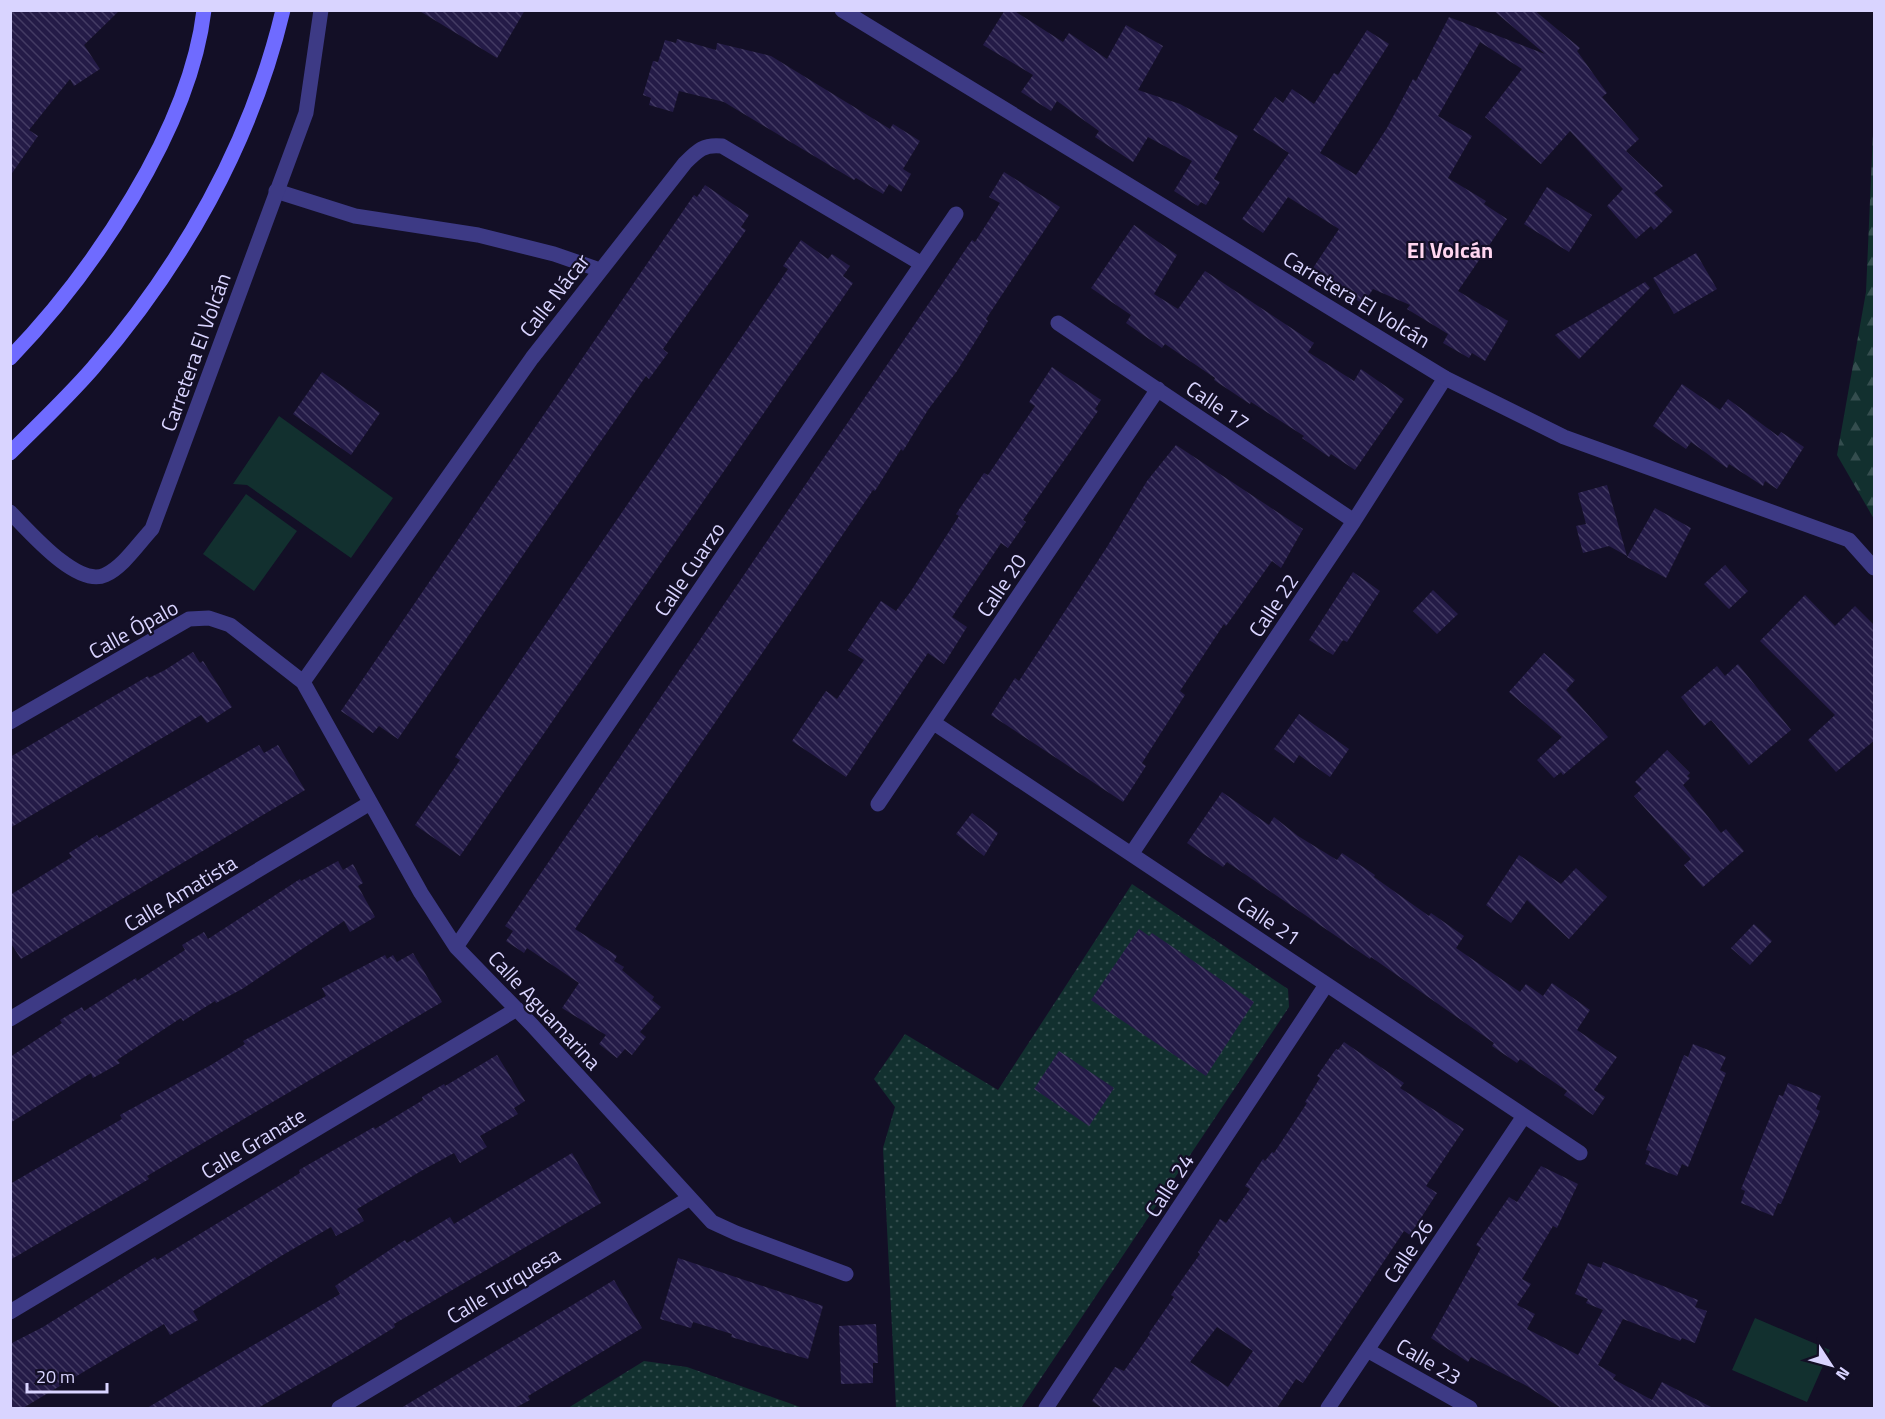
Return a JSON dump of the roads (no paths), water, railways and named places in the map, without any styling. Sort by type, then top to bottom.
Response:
[{"type":"main road","points":[[10,358],[38,329],[96,252],[150,169],[172,122],[202,33],[204,10]]},
{"type":"main road","points":[[10,453],[93,368],[176,258],[229,165],[257,100],[282,10]]},
{"type":"street","name":"Carretera El Volcán","points":[[10,512],[68,567],[93,577],[104,576],[126,558],[152,529],[306,113],[321,10]]},
{"type":"street","name":"Carretera El Volcán","points":[[842,10],[1445,378],[1564,437],[1849,540],[1875,568]]},
{"type":"street","name":"Calle Nácar","points":[[303,682],[532,358],[600,270],[638,226],[685,163],[701,148],[710,145],[722,146],[922,264]]},
{"type":"street","points":[[276,191],[356,216],[478,235],[554,254],[600,270]]},
{"type":"street","name":"Calle Cuarzo","points":[[456,948],[956,214]]},
{"type":"street","name":"Calle 17","points":[[1058,323],[1354,521]]},
{"type":"street","name":"Calle 22","points":[[1132,853],[1354,521],[1445,378]]},
{"type":"street","name":"Calle 20","points":[[878,804],[1158,389]]},
{"type":"street","name":"Calle Ópalo","points":[[10,722],[189,619],[209,618],[230,625],[303,682]]},
{"type":"street","name":"Calle Aguamarina","points":[[303,682],[421,893],[456,948],[517,1009],[712,1222],[846,1274]]},
{"type":"street","name":"Calle 21","points":[[934,723],[1580,1153]]},
{"type":"street","name":"Calle Amatista","points":[[10,1018],[370,803]]},
{"type":"street","name":"Calle 24","points":[[1046,1408],[1326,985]]},
{"type":"street","name":"Calle Granate","points":[[10,1312],[517,1009]]},
{"type":"street","name":"Calle 26","points":[[1328,1408],[1524,1116]]},
{"type":"street","name":"Calle Turquesa","points":[[339,1408],[690,1198]]},
{"type":"street","name":"Calle 23","points":[[1367,1350],[1470,1408]]},
{"type":"district","name":"El Volcán","points":[[1450,250]]}]
